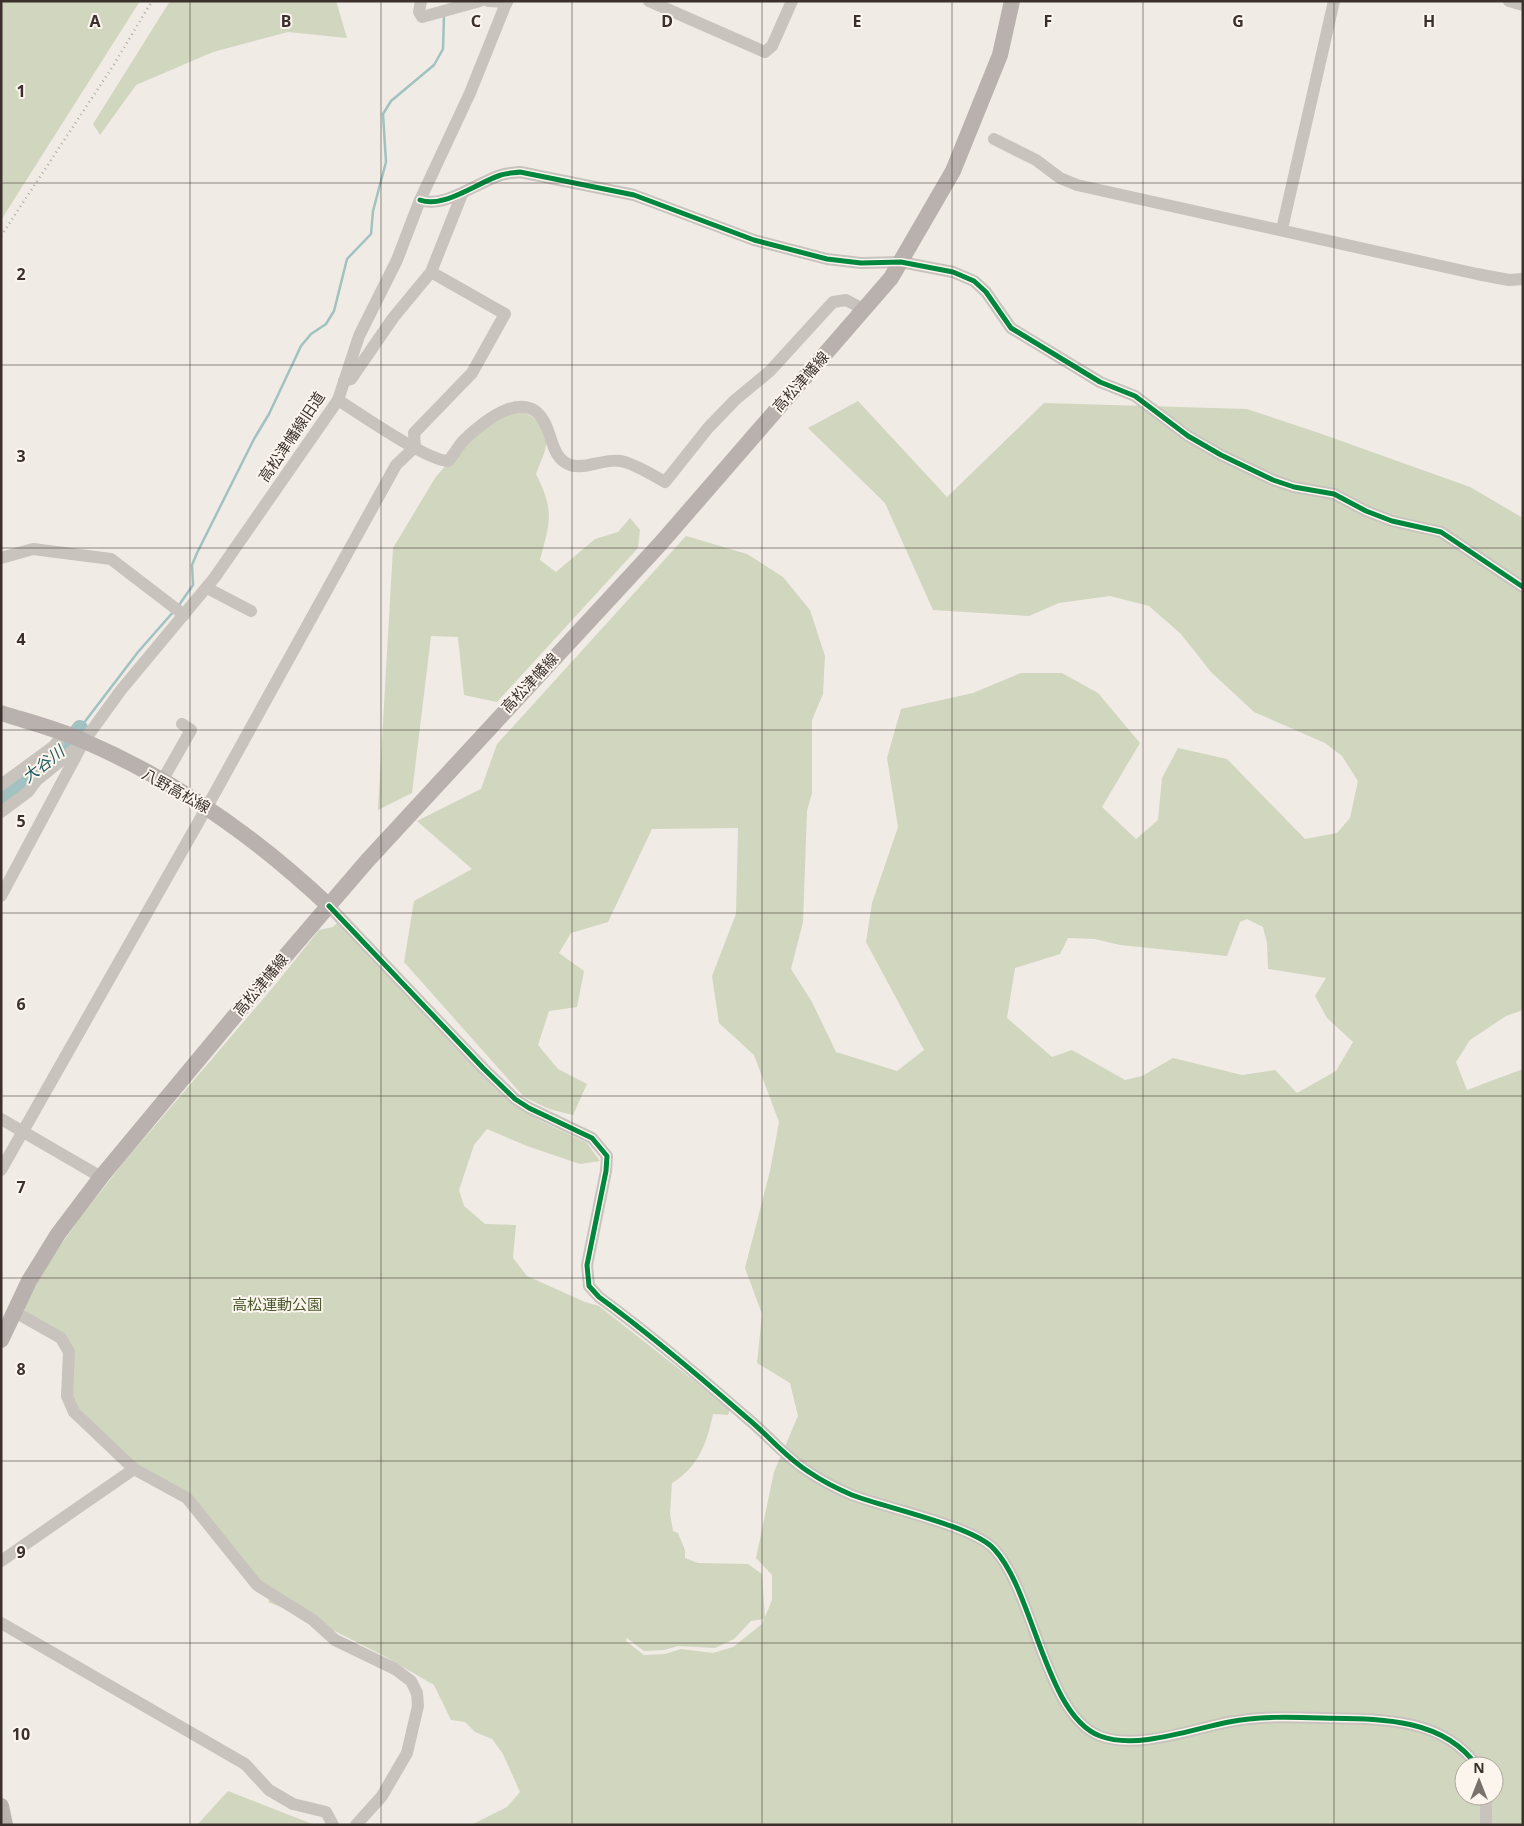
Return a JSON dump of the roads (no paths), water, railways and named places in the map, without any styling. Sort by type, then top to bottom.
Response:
[{"type":"main road","name":"高松津幡線","points":[[1,1340],[29,1281],[58,1234],[101,1177],[329,906],[432,790],[661,543],[891,278],[953,171],[1000,55],[1012,1]]},
{"type":"main road","name":"八野高松線","points":[[1,713],[74,737],[162,781],[208,807],[257,842],[329,906]]},
{"type":"main road","points":[[1,1806],[5,1825]]},
{"type":"street","points":[[421,1],[419,12],[422,17],[480,1]]},
{"type":"street","points":[[488,1],[507,1]]},
{"type":"street","name":"高松津幡線旧道","points":[[74,737],[126,684],[179,610],[206,588],[243,538],[338,400],[359,336],[398,260],[420,200],[470,93],[507,1]]},
{"type":"street","points":[[649,1],[764,52],[772,46],[792,1]]},
{"type":"street","points":[[1282,229],[1307,128],[1311,98],[1334,1]]},
{"type":"street","points":[[1509,1],[1523,5]]},
{"type":"street","points":[[994,138],[1036,160],[1060,178],[1077,185],[1282,229],[1477,274],[1509,280],[1523,278]]},
{"type":"street","points":[[420,200],[428,203],[462,194],[501,175],[520,172],[634,195],[690,218],[754,240],[827,259],[861,263],[901,262],[953,272],[974,281],[986,292],[1011,328],[1100,382],[1135,396],[1188,436],[1221,455],[1273,480],[1294,487],[1334,494],[1366,511],[1392,521],[1441,532],[1523,587]]},
{"type":"street","points":[[344,381],[351,379],[393,318],[431,272],[462,194]]},
{"type":"street","points":[[415,447],[414,433],[472,373],[506,314],[431,272]]},
{"type":"street","points":[[338,400],[415,447],[441,460],[448,461],[462,441],[502,411],[515,406],[530,408],[540,415],[557,455],[563,462],[573,466],[620,460],[665,482],[708,428],[735,400],[770,371],[833,302],[846,300],[865,310]]},
{"type":"street","points":[[1,1170],[208,807],[396,465],[415,447]]},
{"type":"street","points":[[1,558],[32,549],[112,559],[179,610]]},
{"type":"street","points":[[206,588],[251,612]]},
{"type":"street","points":[[162,781],[191,730],[182,724]]},
{"type":"street","points":[[1,785],[54,746],[74,737]]},
{"type":"street","points":[[1,812],[28,792],[74,737]]},
{"type":"street","points":[[1,896],[74,737]]},
{"type":"street","points":[[329,906],[483,1068],[515,1099],[529,1108],[592,1138],[602,1148],[607,1156],[606,1171],[587,1265],[589,1286],[594,1292],[671,1352],[808,1472],[849,1493],[972,1535],[992,1546],[1005,1562],[1069,1709],[1086,1727],[1100,1736],[1127,1741],[1255,1718],[1374,1718],[1398,1720],[1441,1735],[1468,1756]]},
{"type":"street","points":[[1,1120],[101,1177]]},
{"type":"street","points":[[15,1312],[62,1338],[66,1343],[69,1352],[67,1396],[74,1412],[134,1468],[188,1498],[257,1585],[313,1620],[335,1640],[395,1669],[411,1681],[417,1693],[418,1706],[407,1753],[382,1796],[356,1825]]},
{"type":"street","points":[[1,1561],[134,1468]]},
{"type":"street","points":[[1,1623],[245,1764],[269,1790],[293,1804],[326,1812],[333,1825]]},
{"type":"street","points":[[1486,1806],[1486,1825]]},
{"type":"waterway","points":[[179,605],[193,585],[192,565],[197,553],[254,439],[269,414],[301,346],[311,334],[326,324],[334,311],[347,259],[371,234],[373,211],[386,162],[383,114],[391,101],[434,65],[443,49],[444,15]]},
{"type":"waterway","points":[[80,728],[138,652],[174,611]]},
{"type":"waterway","name":"大谷川","points":[[1,797],[65,749],[80,728]]},
{"type":"railway","points":[[1,236],[113,66],[152,1]]},
{"type":"park label","name":"高松運動公園","points":[[277,1305]]}]
